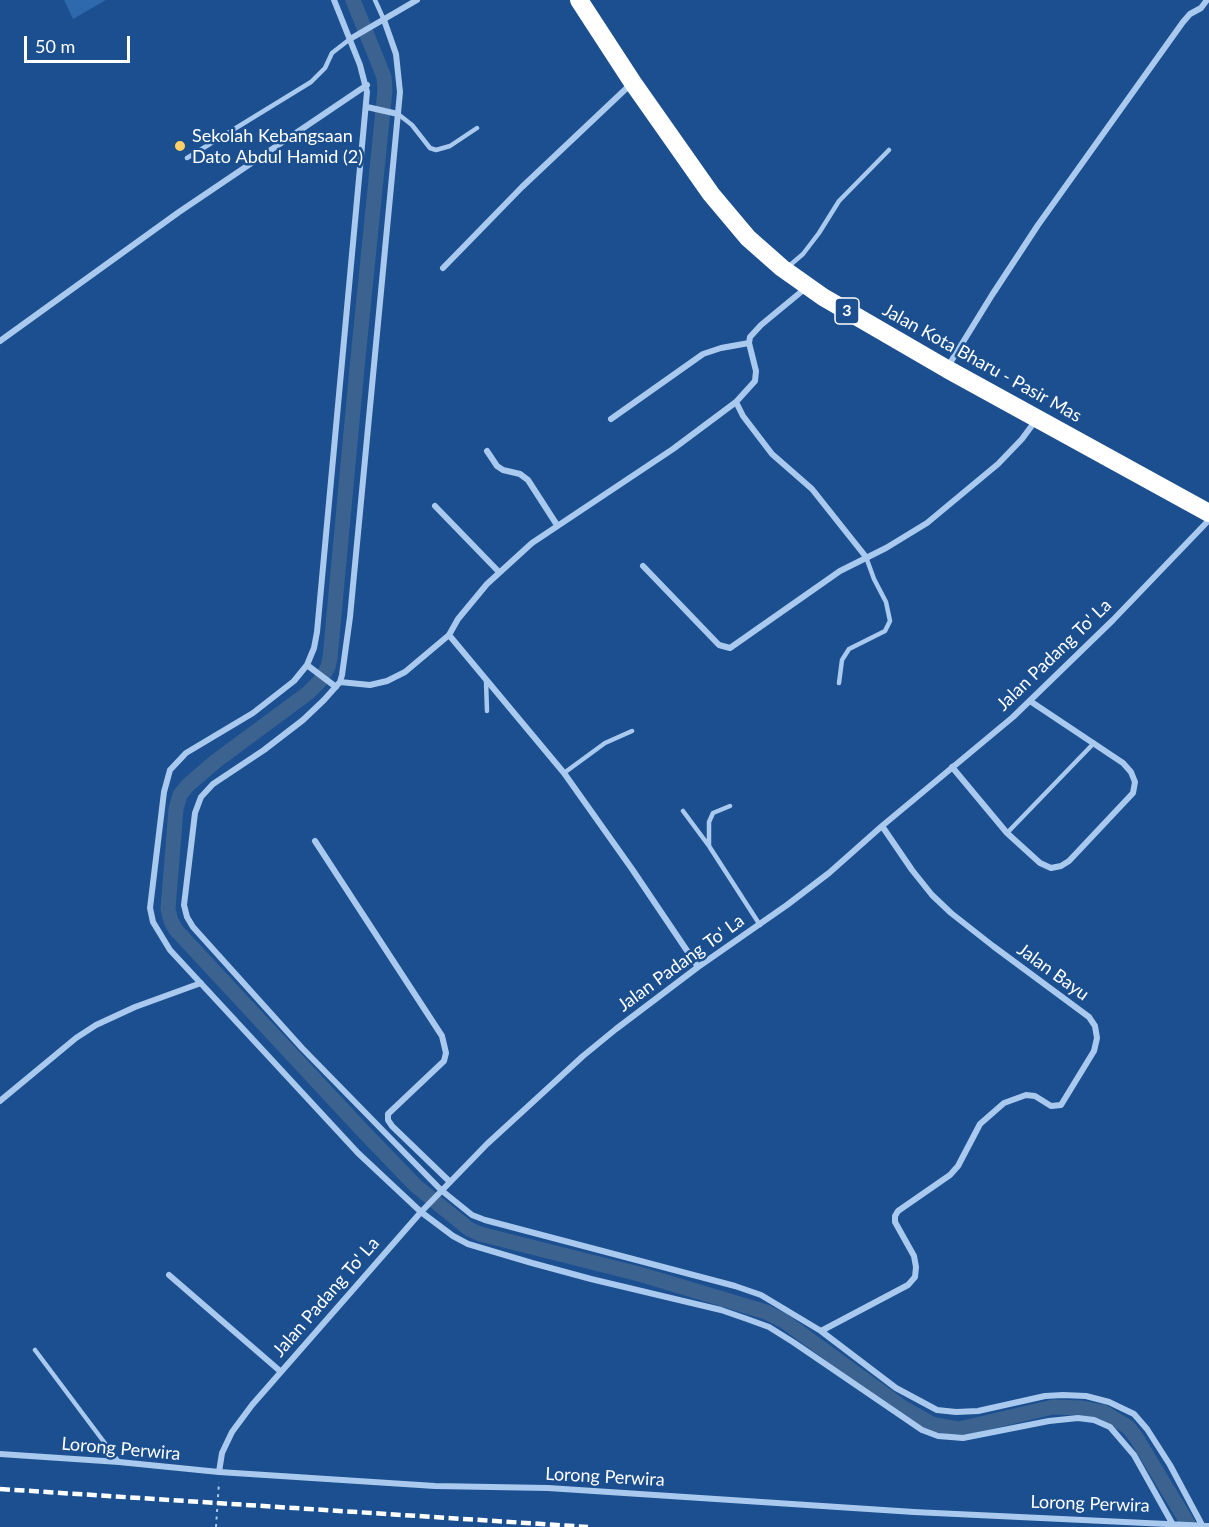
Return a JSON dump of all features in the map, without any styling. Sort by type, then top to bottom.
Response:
[{"type":"highway","name":"Jalan Kota Bharu - Pasir Mas","points":[[579,0],[633,83],[711,194],[748,238],[784,270],[808,287],[947,369],[1209,513]]},
{"type":"street","points":[[334,0],[352,38],[367,86],[370,107],[314,648],[309,666],[283,692],[253,713],[186,753],[170,770],[164,792],[150,908],[153,922],[170,950],[358,1153],[453,1236],[468,1244],[591,1279],[721,1310],[769,1328],[851,1380],[922,1430],[938,1436],[963,1438],[1049,1421],[1094,1420],[1110,1427],[1134,1455],[1174,1523]]},
{"type":"street","points":[[352,38],[417,0]]},
{"type":"street","points":[[947,369],[1038,225],[1183,21],[1201,8],[1207,0]]},
{"type":"street","points":[[1201,8],[1209,8]]},
{"type":"street","points":[[382,21],[392,39],[400,92],[395,113],[350,616],[342,675],[324,700],[303,720],[264,750],[213,784],[201,797],[195,813],[184,905],[187,917],[193,927],[302,1048],[440,1191],[472,1215],[761,1295],[821,1331],[896,1388],[937,1410],[978,1411],[1045,1396],[1086,1396],[1109,1402],[1134,1414],[1147,1430],[1205,1525]]},
{"type":"street","points":[[443,268],[530,180],[633,83]]},
{"type":"street","points":[[0,341],[179,212],[367,86]]},
{"type":"street","points":[[370,107],[395,113]]},
{"type":"street","points":[[309,666],[336,684],[370,685],[387,681],[405,672],[449,635],[466,608],[499,572],[532,543],[673,449],[736,402],[755,381],[750,338],[761,325],[808,287]]},
{"type":"street","points":[[611,419],[703,354],[749,343]]},
{"type":"street","points":[[736,402],[742,416],[772,454],[812,489],[866,556]]},
{"type":"street","points":[[643,566],[719,645],[730,648],[840,571],[904,538],[962,495],[998,464],[1022,439],[1038,417]]},
{"type":"street","points":[[487,452],[497,466],[503,470],[520,474],[528,480],[557,525]]},
{"type":"street","points":[[435,506],[499,572]]},
{"type":"street","name":"Jalan Padang To' La","points":[[219,1472],[222,1453],[232,1432],[280,1371],[449,1181],[502,1129],[583,1056],[698,967],[760,925],[829,873],[1030,701],[1113,620],[1209,520]]},
{"type":"street","points":[[449,635],[564,773],[639,878],[698,967]]},
{"type":"street","points":[[952,767],[1007,833],[1040,863],[1051,868],[1069,861],[1133,793],[1136,782],[1123,763],[1030,701]]},
{"type":"street","name":"Jalan Bayu","points":[[821,1331],[908,1284],[915,1277],[914,1256],[896,1222],[895,1216],[898,1211],[950,1175],[958,1166],[980,1124],[1004,1103],[1026,1095],[1035,1096],[1050,1106],[1061,1105],[1094,1051],[1097,1038],[1095,1026],[1089,1017],[985,940],[932,895],[882,826]]},
{"type":"street","points":[[315,841],[442,1036],[446,1053],[444,1061],[387,1114],[392,1126],[449,1181]]},
{"type":"street","points":[[0,1101],[76,1038],[96,1025],[135,1007],[201,983]]},
{"type":"street","points":[[169,1275],[280,1371]]},
{"type":"street","name":"Lorong Perwira","points":[[0,1454],[219,1472],[435,1486],[548,1488],[902,1511],[1205,1525]]},
{"type":"lane","points":[[375,0],[382,21]]},
{"type":"lane","points":[[187,158],[311,82],[325,68],[332,53],[352,38]]},
{"type":"lane","points":[[395,113],[411,125],[430,148],[436,150],[450,146],[477,128]]},
{"type":"lane","points":[[784,270],[803,254],[839,201],[889,150]]},
{"type":"lane","points":[[839,683],[842,660],[849,649],[885,631],[890,621],[886,602],[874,579],[866,556]]},
{"type":"lane","points":[[486,681],[487,711]]},
{"type":"lane","points":[[564,773],[604,743],[632,731]]},
{"type":"lane","points":[[1007,833],[1094,743]]},
{"type":"lane","points":[[709,846],[709,822],[713,813],[730,806]]},
{"type":"lane","points":[[683,811],[709,846],[760,925]]},
{"type":"lane","points":[[35,1350],[119,1462]]},
{"type":"path","points":[[216,1527],[219,1489]]},
{"type":"shaded area","points":[[64,0],[106,0],[73,19]]},
{"type":"waterway","points":[[353,0],[384,77],[385,90],[330,658],[320,681],[308,693],[216,761],[180,795],[176,809],[168,909],[171,921],[176,930],[416,1186],[469,1229],[480,1234],[639,1274],[766,1312],[784,1321],[902,1407],[932,1424],[959,1429],[1053,1407],[1082,1408],[1103,1412],[1128,1427],[1136,1437],[1190,1527]]},
{"type":"railway","points":[[0,1489],[588,1527]]},
{"type":"place","name":"Sekolah Kebangsaan Dato Abdul Hamid (2)","points":[[180,146]]}]
